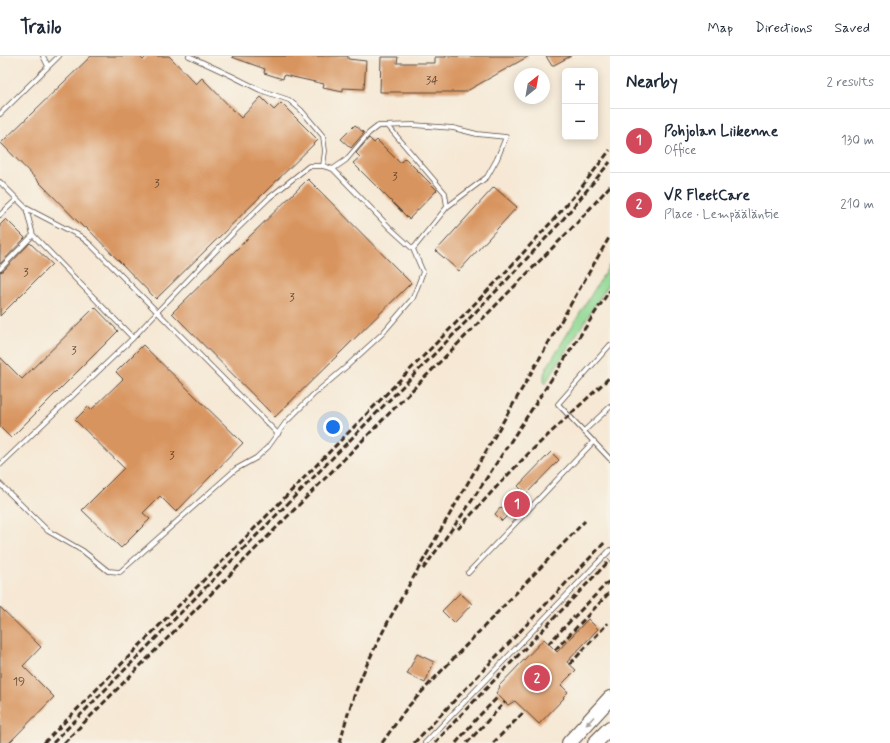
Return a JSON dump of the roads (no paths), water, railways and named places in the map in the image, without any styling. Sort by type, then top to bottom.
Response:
[{"type":"highway","points":[[569,743],[610,698]]},
{"type":"highway","points":[[595,743],[610,728]]},
{"type":"lane","points":[[43,56],[48,66]]},
{"type":"lane","points":[[0,114],[59,56]]},
{"type":"lane","points":[[189,56],[260,90],[289,100],[301,110],[323,136],[325,151],[323,166]]},
{"type":"lane","points":[[333,169],[346,160],[369,133],[378,126],[413,124],[453,128],[477,134],[506,137],[497,159],[487,177],[447,207],[413,248]]},
{"type":"lane","points":[[388,126],[445,193],[447,207]]},
{"type":"lane","points":[[0,465],[133,338],[232,234],[269,198],[309,166],[323,166],[333,169],[390,228],[413,248],[423,272],[413,298],[382,334],[313,395],[286,422],[268,447],[256,458],[236,469],[120,572],[108,571],[84,551],[48,531],[0,484]]},
{"type":"lane","points":[[0,182],[26,208],[80,236],[91,245],[278,434]]},
{"type":"lane","points":[[0,215],[17,199]]},
{"type":"lane","points":[[26,208],[33,235],[133,338]]},
{"type":"lane","points":[[0,269],[33,235]]},
{"type":"lane","points":[[610,345],[558,404],[610,459]]},
{"type":"lane","points":[[584,431],[610,407]]},
{"type":"lane","points":[[468,573],[594,442]]},
{"type":"lane","points":[[425,743],[610,550]]},
{"type":"railway","points":[[44,743],[501,277],[580,189],[610,150]]},
{"type":"railway","points":[[53,743],[504,283],[560,223],[610,162]]},
{"type":"railway","points":[[64,743],[577,223],[610,186]]},
{"type":"railway","points":[[340,743],[347,716],[358,685],[390,618],[610,236]]},
{"type":"railway","points":[[423,569],[465,511],[610,290]]},
{"type":"railway","points":[[458,529],[530,452],[610,377]]},
{"type":"railway","points":[[382,743],[406,709],[585,521]]},
{"type":"railway","points":[[414,743],[606,541]]},
{"type":"railway","points":[[435,743],[610,560]]},
{"type":"railway","points":[[548,644],[610,580]]},
{"type":"railway","points":[[555,650],[610,592]]},
{"type":"railway","points":[[570,664],[608,623]]},
{"type":"railway","points":[[456,743],[478,717],[499,696]]},
{"type":"railway","points":[[467,743],[505,702]]},
{"type":"railway","points":[[493,743],[525,711]]},
{"type":"place","name":"Pohjolan Liikenne","points":[[517,504]]},
{"type":"place","name":"VR FleetCare","points":[[537,678]]}]
